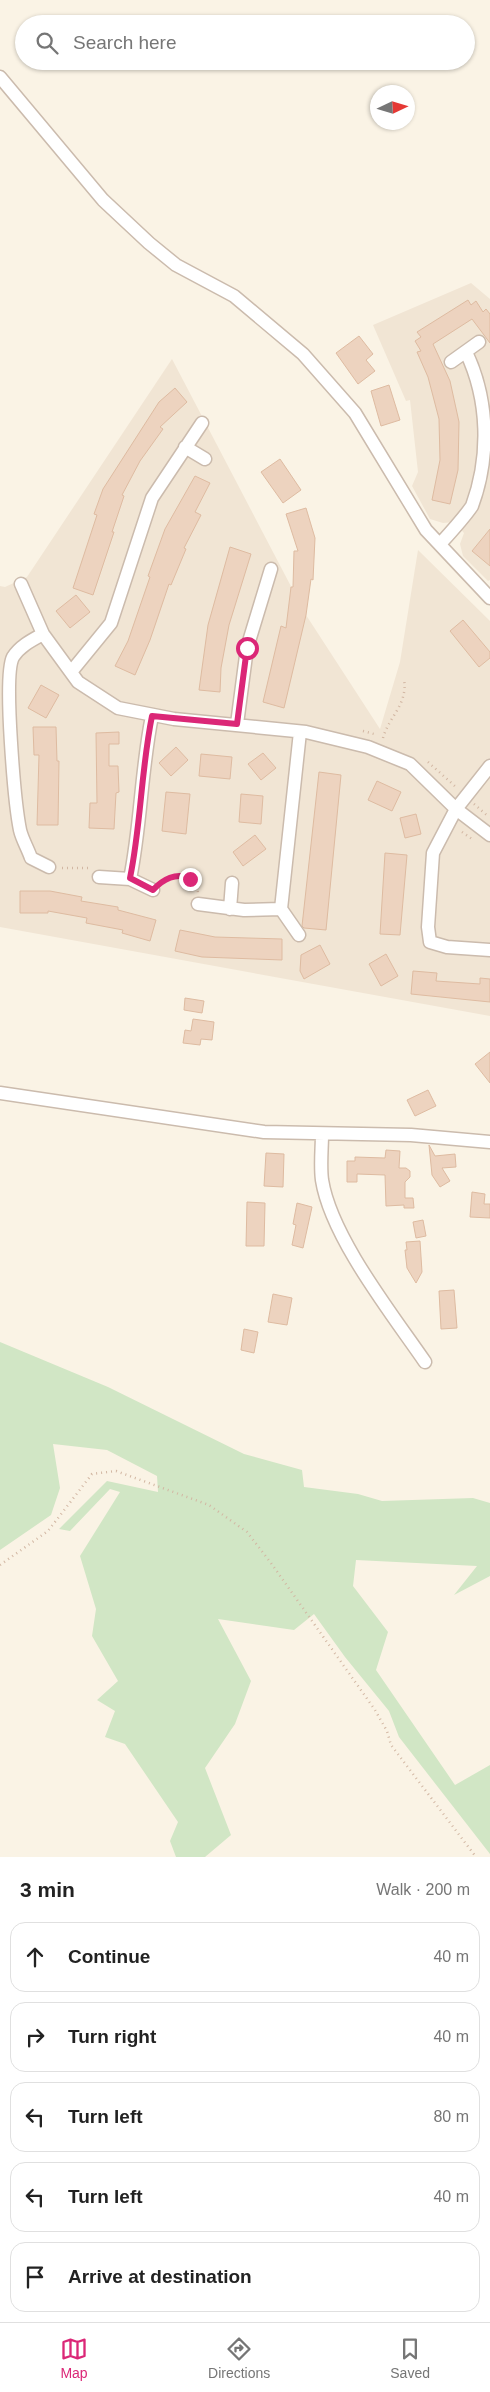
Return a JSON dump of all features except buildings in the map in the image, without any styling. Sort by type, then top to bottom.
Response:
[{"type":"street","points":[[0,77],[103,200],[150,243],[176,265],[210,285],[234,296],[304,354],[355,413],[426,530],[490,598]]},
{"type":"street","points":[[451,362],[479,342]]},
{"type":"street","points":[[440,544],[471,506],[483,482],[489,454],[490,431],[476,374],[466,352]]},
{"type":"street","points":[[71,672],[111,623],[152,498],[202,423]]},
{"type":"street","points":[[185,447],[205,459]]},
{"type":"street","points":[[237,724],[247,648],[272,569]]},
{"type":"street","points":[[21,584],[43,634],[78,682],[118,708],[152,716],[300,732],[368,747],[410,764],[456,809],[490,835]]},
{"type":"street","points":[[43,634],[26,643],[13,658],[9,682],[14,788],[20,832],[32,858],[49,867]]},
{"type":"street","points":[[130,878],[138,840],[145,751],[152,716]]},
{"type":"street","points":[[299,935],[281,909],[300,732]]},
{"type":"street","points":[[490,766],[456,809],[433,852],[428,927],[430,942],[447,947],[490,950]]},
{"type":"street","points":[[99,876],[130,878],[153,890]]},
{"type":"street","points":[[230,909],[232,883]]},
{"type":"street","points":[[198,904],[244,910],[281,909]]},
{"type":"street","points":[[0,1092],[264,1132],[411,1135],[490,1142]]},
{"type":"street","points":[[322,1134],[322,1180],[334,1220],[368,1280],[425,1362]]},
{"type":"path","points":[[383,738],[386,727],[401,703],[404,679]]},
{"type":"path","points":[[49,867],[96,868],[99,876]]},
{"type":"path","points":[[153,890],[168,878],[187,877],[197,887],[198,904]]},
{"type":"path","points":[[0,1565],[48,1531],[92,1474],[116,1471],[209,1505],[247,1532],[271,1563],[375,1710],[387,1731],[391,1745],[476,1857]]},
{"type":"shaded area","points":[[471,283],[490,299],[490,580],[488,581],[463,556],[460,544],[464,533],[454,522],[443,523],[430,519],[412,486],[418,472],[410,400],[406,401],[373,325]]},
{"type":"shaded area","points":[[172,359],[306,615],[380,729],[400,662],[418,550],[490,621],[490,1016],[0,927],[0,586],[5,587],[27,577]]},
{"type":"green space","points":[[0,1342],[108,1387],[244,1454],[302,1470],[304,1487],[358,1494],[382,1501],[473,1498],[490,1503],[490,1576],[454,1595],[477,1566],[356,1560],[353,1586],[388,1632],[376,1670],[455,1785],[490,1765],[490,1854],[399,1737],[389,1711],[345,1657],[314,1614],[294,1630],[218,1619],[251,1681],[235,1724],[205,1768],[231,1835],[205,1857],[176,1857],[170,1841],[178,1822],[125,1744],[105,1737],[115,1711],[97,1700],[118,1681],[92,1636],[96,1609],[80,1556],[120,1492],[110,1489],[70,1531],[59,1529],[107,1481],[158,1492],[157,1476],[107,1450],[53,1444],[60,1488],[51,1515],[0,1550]]},
{"type":"route","points":[[190,879],[187,877],[168,878],[153,890],[130,878],[138,840],[145,751],[152,716],[237,724],[247,648]]}]
